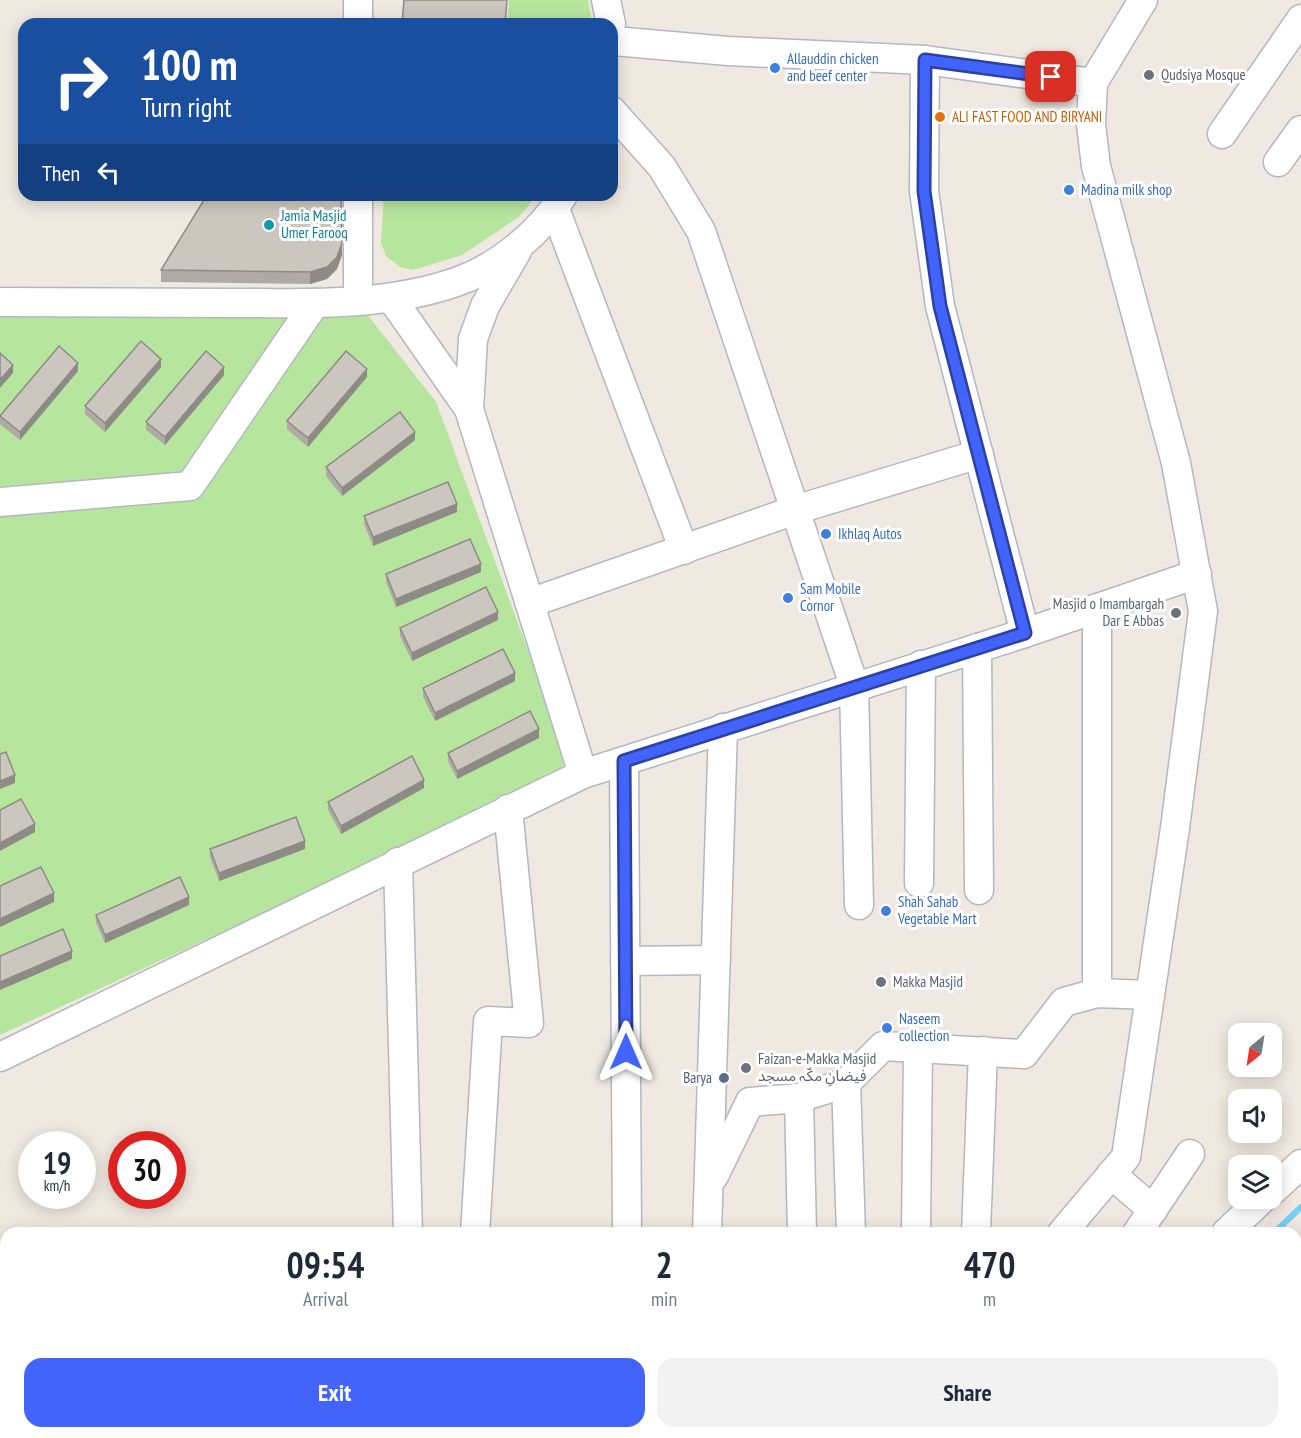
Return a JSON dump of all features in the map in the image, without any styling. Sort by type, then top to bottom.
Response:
[{"type":"street","points":[[358,0],[358,18]]},
{"type":"street","points":[[606,0],[609,18]]},
{"type":"street","points":[[1068,1227],[1126,1157],[1175,828],[1203,611],[1176,462],[1096,166],[1091,125],[1093,83],[1143,0]]},
{"type":"street","points":[[1222,134],[1293,46],[1301,19]]},
{"type":"street","points":[[618,38],[728,51],[925,60],[1093,83]]},
{"type":"street","points":[[925,60],[924,191],[940,306],[1025,633]]},
{"type":"street","points":[[618,118],[662,167],[701,231],[854,686],[859,905]]},
{"type":"street","points":[[1278,162],[1301,130]]},
{"type":"street","points":[[358,201],[358,300]]},
{"type":"street","points":[[0,302],[315,303],[392,299],[457,282],[496,262],[524,239],[559,202],[684,550]]},
{"type":"street","points":[[524,239],[485,306],[474,339],[469,374],[469,409],[583,774]]},
{"type":"street","points":[[392,299],[469,409]]},
{"type":"street","points":[[0,502],[190,486],[315,303]]},
{"type":"street","points":[[530,603],[795,510],[979,454]]},
{"type":"street","points":[[0,1057],[583,774],[1025,633],[1197,574]]},
{"type":"street","points":[[1097,608],[1097,993]]},
{"type":"street","points":[[977,648],[979,890]]},
{"type":"street","points":[[919,884],[921,665]]},
{"type":"street","points":[[707,1227],[723,728]]},
{"type":"street","points":[[624,761],[627,1227]]},
{"type":"street","points":[[475,1227],[488,1022],[529,1023],[508,809]]},
{"type":"street","points":[[398,862],[408,1227]]},
{"type":"street","points":[[626,961],[716,960]]},
{"type":"street","points":[[709,1186],[750,1102],[799,1098],[846,1083],[883,1046],[1024,1054],[1064,1002],[1097,993],[1150,995]]},
{"type":"street","points":[[916,1227],[918,1048]]},
{"type":"street","points":[[976,1227],[982,1051]]},
{"type":"street","points":[[846,1083],[851,1227]]},
{"type":"street","points":[[799,1098],[802,1227]]},
{"type":"street","points":[[1141,1227],[1190,1154]]},
{"type":"street","points":[[1282,1182],[1301,1164]]},
{"type":"street","points":[[1111,1174],[1153,1210]]},
{"type":"street","points":[[1232,1227],[1251,1209]]},
{"type":"green space","points":[[509,0],[588,0],[591,18],[508,18]]},
{"type":"green space","points":[[384,201],[532,201],[519,217],[462,255],[413,270],[400,267],[386,256],[381,243]]},
{"type":"green space","points":[[363,309],[436,402],[562,742],[564,764],[554,778],[0,1035],[0,316]]},
{"type":"building","points":[[404,0],[507,0],[506,18],[402,18]]},
{"type":"building","name":"Jamia Masjid Umer Farooq","points":[[203,201],[341,201],[342,243],[337,257],[327,267],[310,272],[161,270]]},
{"type":"building","points":[[141,341],[161,359],[105,423],[85,406]]},
{"type":"building","points":[[59,346],[78,363],[20,432],[0,416]]},
{"type":"building","points":[[206,351],[224,367],[165,437],[146,422]]},
{"type":"building","points":[[346,351],[367,369],[308,438],[287,421]]},
{"type":"building","points":[[0,353],[13,365],[0,380]]},
{"type":"building","points":[[400,412],[415,432],[342,488],[326,467]]},
{"type":"building","points":[[448,482],[457,504],[373,537],[364,516]]},
{"type":"building","points":[[470,539],[481,564],[396,599],[386,574]]},
{"type":"building","points":[[486,587],[498,612],[412,653],[400,628]]},
{"type":"building","points":[[503,649],[515,673],[435,713],[423,688]]},
{"type":"building","points":[[530,711],[539,729],[457,771],[448,753]]},
{"type":"building","points":[[6,752],[15,775],[0,781],[0,754]]},
{"type":"building","points":[[412,756],[424,780],[341,826],[328,802]]},
{"type":"building","points":[[21,799],[35,824],[0,843],[0,810]]},
{"type":"building","points":[[296,817],[305,841],[219,873],[210,849]]},
{"type":"building","points":[[41,867],[54,893],[0,919],[0,886]]},
{"type":"building","points":[[180,877],[189,897],[105,935],[96,915]]},
{"type":"building","points":[[63,929],[72,951],[0,982],[0,956]]},
{"type":"waterway","points":[[1280,1227],[1301,1207]]},
{"type":"place","name":"Allauddin chicken and beef center","points":[[775,68]]},
{"type":"place","name":"Qudsiya Mosque","points":[[1149,75]]},
{"type":"place","name":"ALI FAST FOOD AND BIRYANI","points":[[940,117]]},
{"type":"place","name":"Madina milk shop","points":[[1069,190]]},
{"type":"place","name":"Jamia Masjid Umer Farooq","points":[[269,225]]},
{"type":"place","name":"Ikhlaq Autos","points":[[826,534]]},
{"type":"place","name":"Sam Mobile Cornor","points":[[788,598]]},
{"type":"place","name":"Masjid o Imambargah Dar E Abbas","points":[[1176,613]]},
{"type":"place","name":"Shah Sahab Vegetable Mart","points":[[886,911]]},
{"type":"place","name":"Makka Masjid","points":[[881,982]]},
{"type":"place","name":"Naseem collection","points":[[887,1028]]},
{"type":"place","name":"Faizan-e-Makka Masjid فیضانِ مکّہ مسجد","points":[[746,1068]]},
{"type":"place","name":"Barya","points":[[724,1078]]},
{"type":"route","points":[[626,1052],[624,761],[1025,633],[940,306],[924,191],[925,60],[1051,77]]}]
